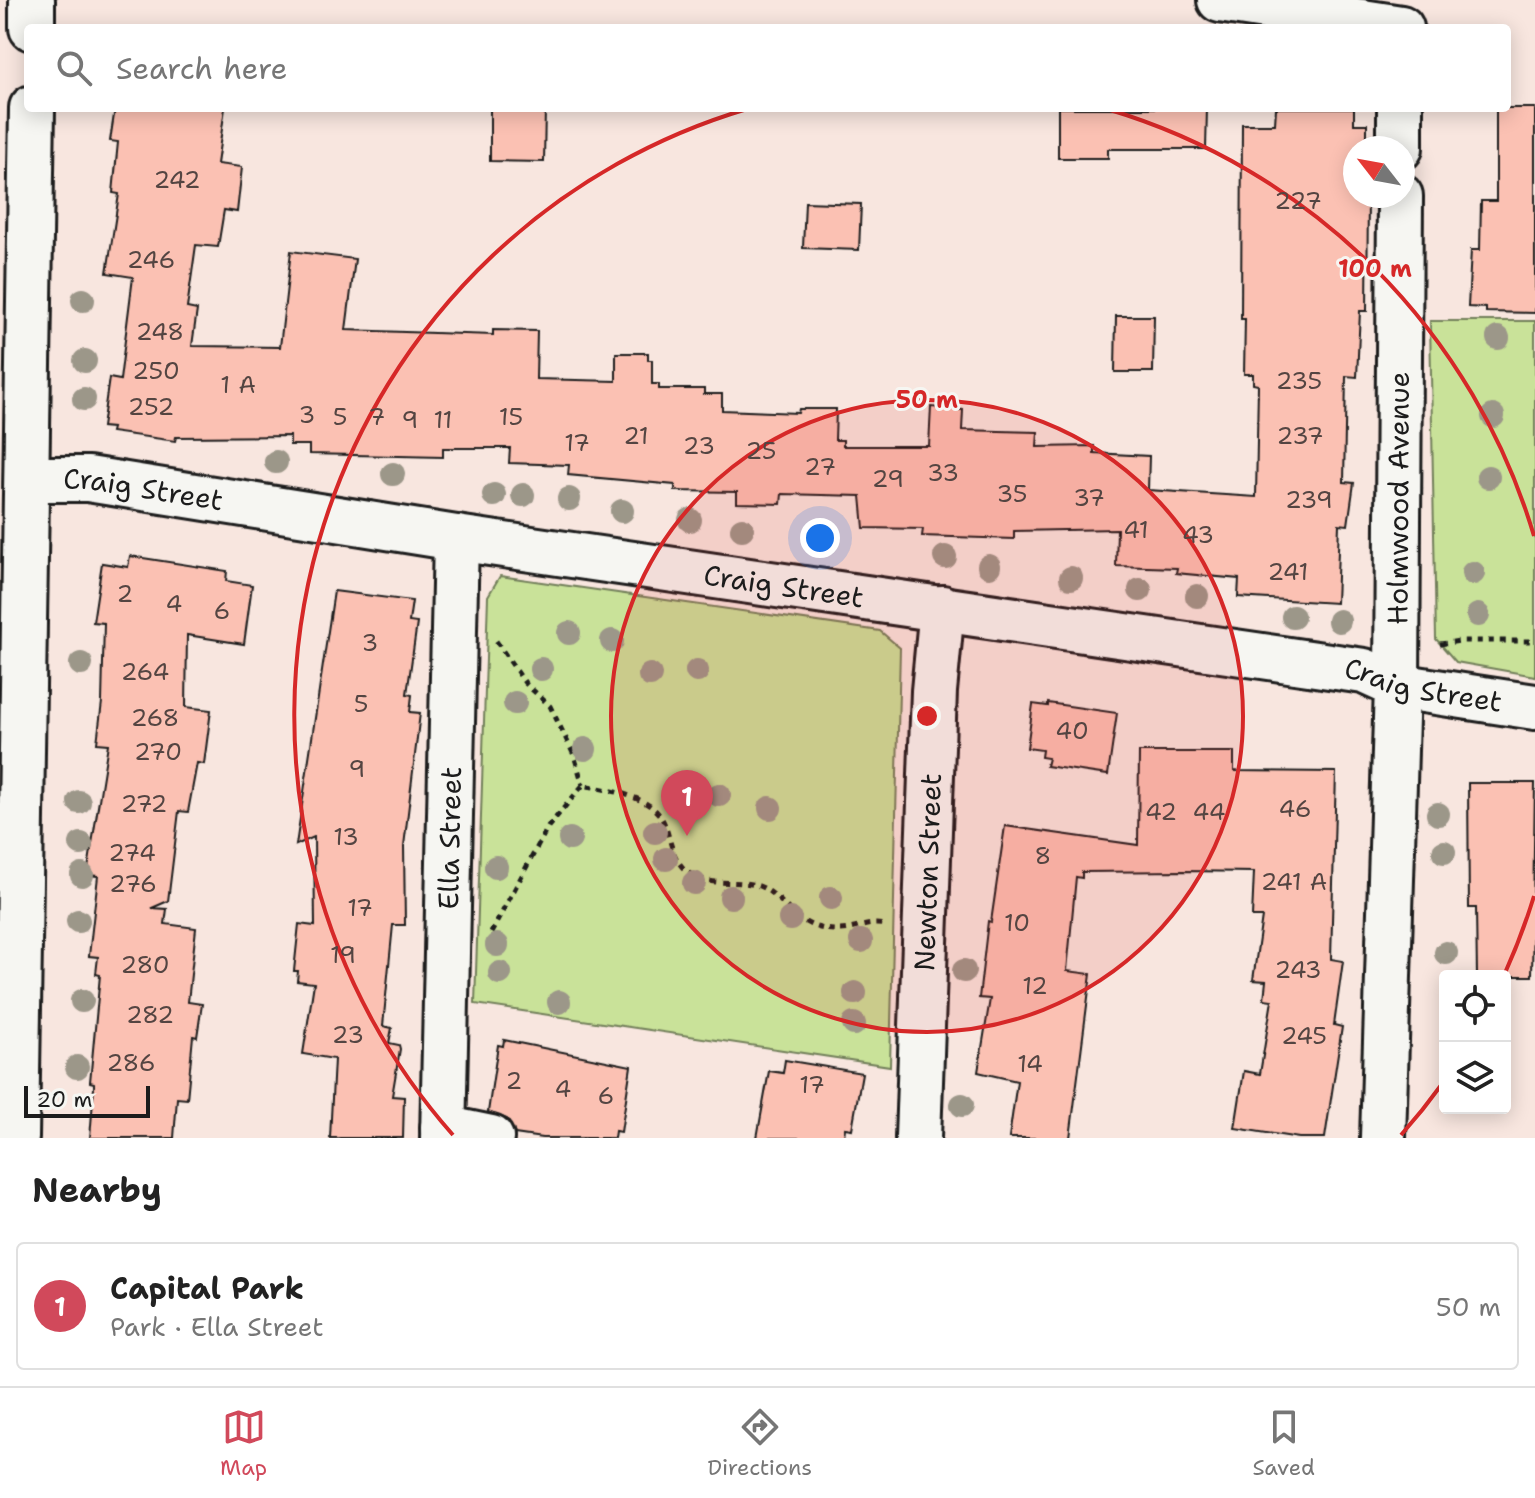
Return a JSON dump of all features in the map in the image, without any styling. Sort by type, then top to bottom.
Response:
[{"type":"street","points":[[32,0],[32,24]]},
{"type":"street","points":[[1220,0],[1375,24]]},
{"type":"street","points":[[1401,0],[1401,24]]},
{"type":"street","points":[[16,1138],[13,577],[28,479],[32,112]]},
{"type":"street","points":[[1400,112],[1400,136]]},
{"type":"street","name":"Holmwood Avenue","points":[[1383,1138],[1397,686],[1400,208]]},
{"type":"street","name":"Craig Street","points":[[28,479],[88,479],[456,538],[1364,671],[1397,686],[1535,707]]},
{"type":"street","name":"Ella Street","points":[[443,1133],[456,538]]},
{"type":"street","name":"Newton Street","points":[[918,1138],[923,928],[934,691],[942,608]]},
{"type":"street","points":[[443,1133],[491,1138]]},
{"type":"path","points":[[492,638],[502,646],[525,683],[550,706],[574,755],[583,785]]},
{"type":"path","points":[[1431,645],[1460,641],[1535,641]]},
{"type":"path","points":[[447,959],[476,957],[548,827],[583,785]]},
{"type":"path","points":[[583,785],[637,799],[659,813],[671,852],[692,875],[760,886],[791,915],[815,927],[838,931],[871,922],[923,928]]},
{"type":"green space","points":[[1430,321],[1535,321],[1535,676],[1456,662],[1436,639]]},
{"type":"green space","points":[[500,576],[880,631],[900,648],[890,1066],[475,1004],[488,596]]},
{"type":"building","points":[[1511,108],[1535,108],[1535,313],[1486,312],[1486,308],[1468,307],[1471,250],[1480,250],[1481,201],[1496,201],[1496,112],[1511,112]]},
{"type":"building","points":[[114,112],[224,112],[217,164],[242,167],[237,212],[224,210],[218,247],[196,245],[187,308],[197,310],[192,346],[280,347],[291,251],[355,259],[346,330],[493,335],[493,330],[537,331],[536,379],[616,381],[616,353],[648,353],[648,360],[652,360],[652,384],[659,384],[659,389],[704,389],[704,394],[722,394],[722,410],[798,413],[799,409],[836,409],[835,440],[843,440],[843,446],[929,446],[931,407],[963,410],[962,430],[1038,432],[1037,447],[1094,446],[1094,453],[1149,456],[1148,490],[1256,497],[1258,385],[1253,384],[1253,374],[1244,374],[1245,319],[1241,319],[1242,124],[1275,124],[1276,112],[1354,112],[1354,124],[1367,124],[1367,136],[1343,136],[1343,208],[1368,208],[1367,311],[1360,311],[1357,377],[1346,376],[1344,482],[1354,483],[1348,525],[1339,524],[1336,603],[1238,597],[1239,579],[1176,573],[1177,568],[1116,566],[1117,529],[1014,531],[1014,539],[922,536],[923,529],[864,528],[861,496],[782,494],[781,504],[737,503],[737,492],[675,491],[675,485],[568,475],[569,465],[509,463],[510,448],[443,448],[443,457],[309,454],[309,445],[290,445],[290,436],[176,437],[175,441],[111,432],[112,428],[102,427],[109,378],[120,380],[133,277],[107,273],[119,194],[113,193],[118,142],[110,141]]},
{"type":"building","points":[[490,112],[545,112],[544,162],[490,161]]},
{"type":"building","points":[[1058,112],[1207,112],[1206,149],[1108,149],[1108,158],[1058,158]]},
{"type":"building","points":[[805,202],[861,204],[859,250],[803,248]]},
{"type":"building","points":[[1116,316],[1154,316],[1153,372],[1115,372]]},
{"type":"building","points":[[130,556],[227,571],[226,581],[252,585],[244,644],[187,635],[186,707],[211,710],[204,764],[197,763],[188,812],[179,811],[168,901],[152,908],[167,909],[165,924],[196,928],[188,1002],[202,1004],[197,1037],[193,1036],[187,1099],[177,1098],[174,1138],[90,1138],[94,1083],[90,1082],[100,975],[96,974],[98,957],[89,956],[98,876],[87,875],[108,744],[97,743],[102,702],[104,623],[93,622],[102,563],[128,567]]},
{"type":"building","points":[[334,591],[412,601],[409,622],[417,623],[407,694],[412,695],[410,712],[420,713],[404,846],[405,925],[393,925],[383,1026],[392,1028],[389,1043],[399,1045],[400,1049],[392,1096],[404,1097],[403,1138],[330,1138],[334,1059],[303,1054],[314,983],[297,981],[298,971],[294,971],[299,924],[315,926],[314,837],[296,845]]},
{"type":"building","points":[[1048,703],[1117,713],[1108,775],[1046,766],[1048,758],[1041,757],[1042,750],[1027,748],[1033,704],[1048,706]]},
{"type":"building","points":[[1139,752],[1234,752],[1234,771],[1336,772],[1331,959],[1343,961],[1334,1025],[1342,1027],[1325,1138],[1299,1138],[1235,1128],[1244,1071],[1260,1074],[1272,1000],[1264,999],[1266,981],[1253,980],[1262,917],[1252,917],[1254,872],[1184,871],[1082,872],[1082,878],[1076,877],[1067,971],[1091,974],[1070,1138],[1009,1138],[1017,1081],[978,1072],[990,999],[979,998],[988,921],[991,922],[1005,826],[1138,845]]},
{"type":"building","points":[[1468,783],[1535,783],[1532,976],[1511,976],[1511,970],[1477,970],[1476,908],[1469,908]]},
{"type":"building","points":[[504,1040],[631,1066],[621,1132],[615,1131],[614,1138],[542,1138],[515,1134],[507,1119],[488,1112],[498,1045],[503,1046]]},
{"type":"building","points":[[785,1060],[862,1073],[852,1129],[845,1128],[844,1138],[757,1138],[769,1071],[783,1073]]},
{"type":"place","name":"Capital Park","points":[[687,836]]}]
